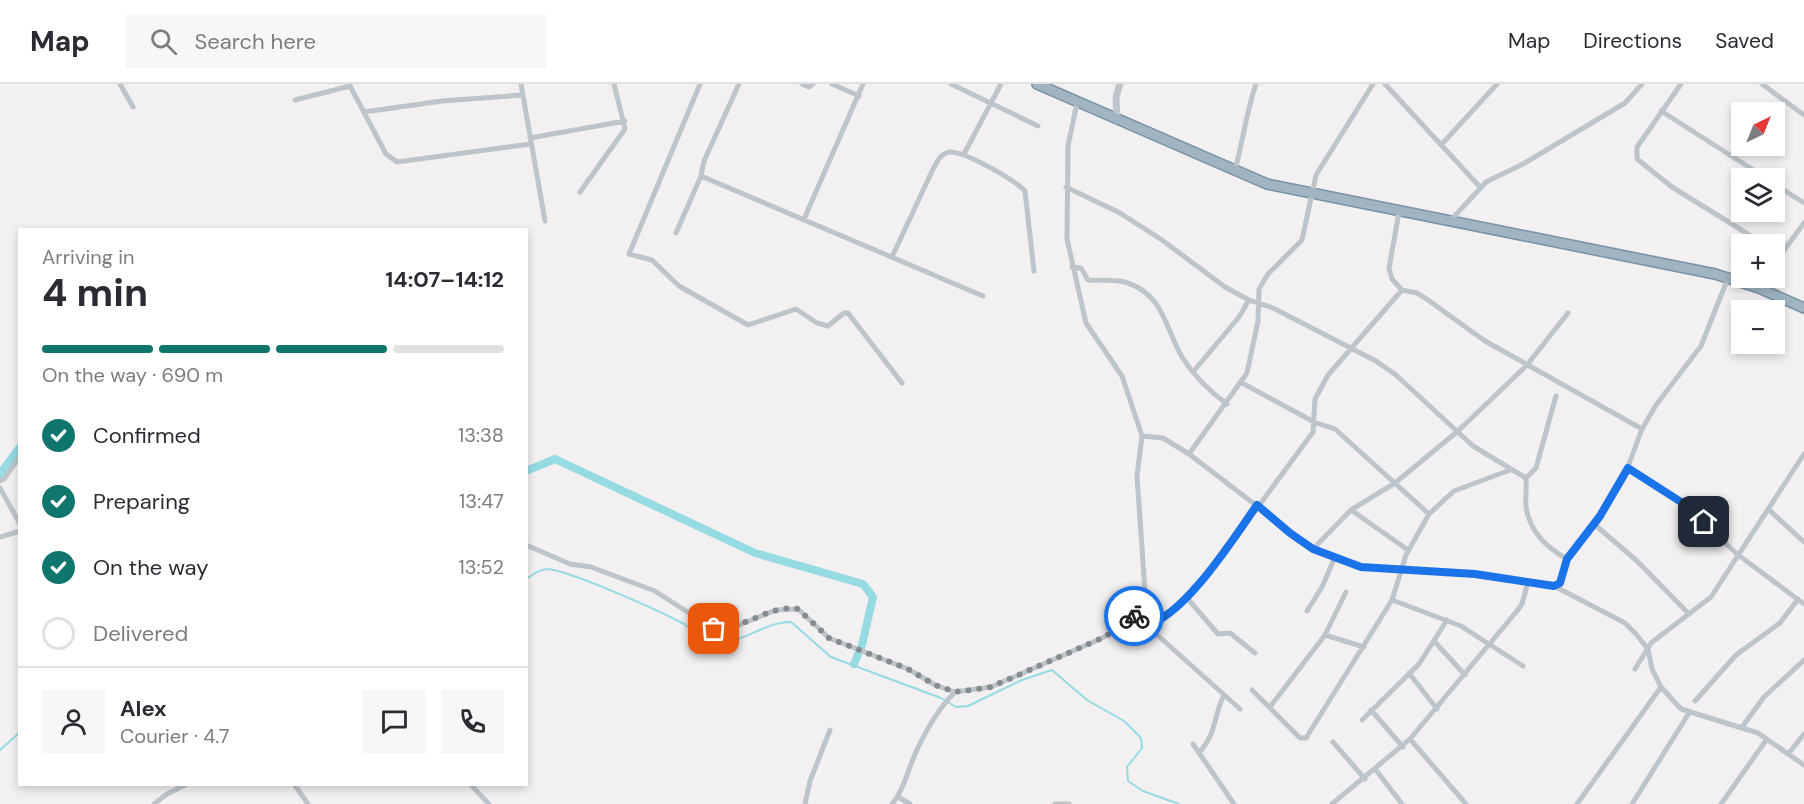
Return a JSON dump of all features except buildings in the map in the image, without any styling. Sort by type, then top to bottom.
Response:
[{"type":"highway","points":[[1037,84],[1267,184],[1311,195],[1731,279]]},
{"type":"highway","points":[[1759,288],[1804,308]]},
{"type":"street","points":[[120,84],[134,107]]},
{"type":"street","points":[[521,84],[545,221]]},
{"type":"street","points":[[580,192],[625,129],[614,84]]},
{"type":"street","points":[[700,84],[629,254],[652,260],[679,286],[748,325],[796,309],[817,323],[828,326],[844,313],[848,313],[902,383]]},
{"type":"street","points":[[676,233],[701,176],[704,161],[739,84]]},
{"type":"street","points":[[802,84],[809,87],[813,84]]},
{"type":"street","points":[[832,84],[859,96]]},
{"type":"street","points":[[804,219],[863,84]]},
{"type":"street","points":[[951,84],[1038,126]]},
{"type":"street","points":[[964,154],[1001,84]]},
{"type":"street","points":[[1117,120],[1116,98],[1120,84]]},
{"type":"street","points":[[1235,172],[1242,144],[1245,116],[1256,84]]},
{"type":"street","points":[[1189,454],[1247,374],[1258,321],[1259,290],[1268,274],[1302,240],[1316,175],[1373,84]]},
{"type":"street","points":[[1385,84],[1480,187]]},
{"type":"street","points":[[1441,145],[1497,84]]},
{"type":"street","points":[[1449,222],[1480,187],[1624,103],[1642,84]]},
{"type":"street","points":[[1681,84],[1637,147],[1637,159],[1672,187],[1748,234]]},
{"type":"street","points":[[1762,84],[1771,87],[1804,115]]},
{"type":"street","points":[[295,100],[350,85],[386,154],[397,162],[530,141],[624,121]]},
{"type":"street","points":[[364,112],[442,101],[523,95]]},
{"type":"street","points":[[528,546],[570,564],[591,567],[656,591],[714,629],[729,629],[776,610],[790,607],[798,609],[829,638],[852,649],[908,669],[935,685],[955,692],[991,687],[1100,639],[1126,625],[1141,608],[1145,591],[1137,476],[1142,436],[1122,376],[1086,323],[1072,267],[1067,239],[1066,187],[1068,146],[1077,103]]},
{"type":"street","points":[[1661,111],[1750,168]]},
{"type":"street","points":[[892,256],[939,158],[951,152],[964,154],[1025,191],[1034,271]]},
{"type":"street","points":[[701,176],[983,296]]},
{"type":"street","points":[[1066,187],[1120,213],[1162,240],[1225,287],[1352,348],[1396,375],[1473,446],[1526,478]]},
{"type":"street","points":[[1785,191],[1804,203]]},
{"type":"street","points":[[1399,212],[1389,268],[1392,279],[1402,290],[1418,293],[1485,341],[1642,429]]},
{"type":"street","points":[[1785,248],[1804,223]]},
{"type":"street","points":[[1072,267],[1081,268],[1088,280],[1125,282],[1140,290],[1157,305],[1167,319],[1182,357],[1211,392],[1227,404]]},
{"type":"street","points":[[1554,586],[1560,583],[1567,559],[1594,524],[1628,468],[1642,429],[1656,405],[1701,346],[1728,278]]},
{"type":"street","points":[[1145,625],[1163,619],[1187,598],[1227,549],[1257,505],[1313,432],[1315,399],[1328,375],[1384,314],[1402,290]]},
{"type":"street","points":[[1194,372],[1239,317],[1249,300]]},
{"type":"street","points":[[1313,549],[1351,510],[1395,483],[1458,431],[1527,365],[1568,313]]},
{"type":"street","points":[[1242,383],[1314,422],[1335,429],[1429,514]]},
{"type":"street","points":[[1556,396],[1536,468],[1526,478],[1526,506],[1532,530],[1554,552],[1567,559]]},
{"type":"street","points":[[1142,436],[1163,438],[1189,454],[1313,549],[1361,567],[1475,574],[1554,586],[1624,623],[1648,649],[1652,669],[1661,687],[1681,709],[1742,727],[1767,739],[1804,765]]},
{"type":"street","points":[[1635,669],[1648,649],[1711,597],[1804,454]]},
{"type":"street","points":[[0,481],[4,479],[18,459]]},
{"type":"street","points":[[1628,468],[1681,502],[1737,554],[1804,604]]},
{"type":"street","points":[[1251,690],[1270,707],[1281,722],[1305,740],[1392,600],[1408,550],[1429,514],[1454,491],[1510,470]]},
{"type":"street","points":[[0,488],[1,495],[18,521]]},
{"type":"street","points":[[1768,509],[1804,542]]},
{"type":"street","points":[[1351,510],[1408,550]]},
{"type":"street","points":[[1594,524],[1637,561],[1689,614]]},
{"type":"street","points":[[0,537],[18,532]]},
{"type":"street","points":[[1307,611],[1322,587],[1335,557]]},
{"type":"street","points":[[1332,804],[1403,747],[1437,709],[1492,644],[1522,604],[1528,582]]},
{"type":"street","points":[[1270,707],[1325,635],[1346,592]]},
{"type":"street","points":[[1187,598],[1218,634],[1230,633],[1255,653]]},
{"type":"street","points":[[1695,700],[1736,655],[1780,623],[1798,599]]},
{"type":"street","points":[[1392,600],[1447,620],[1492,644],[1523,666]]},
{"type":"street","points":[[1135,615],[1240,709]]},
{"type":"street","points":[[1362,720],[1409,673],[1435,642],[1447,620]]},
{"type":"street","points":[[1325,635],[1364,647]]},
{"type":"street","points":[[1435,642],[1466,675]]},
{"type":"street","points":[[1742,727],[1764,697],[1804,660]]},
{"type":"street","points":[[1409,673],[1437,709]]},
{"type":"street","points":[[1577,804],[1661,687]]},
{"type":"street","points":[[892,804],[916,751],[942,708],[955,692]]},
{"type":"street","points":[[1199,753],[1210,741],[1218,707],[1224,695]]},
{"type":"street","points":[[1371,710],[1403,747]]},
{"type":"street","points":[[1635,803],[1689,713]]},
{"type":"street","points":[[805,804],[810,780],[830,730]]},
{"type":"street","points":[[1789,753],[1804,734]]},
{"type":"street","points":[[1410,739],[1466,804]]},
{"type":"street","points":[[1721,804],[1767,739]]},
{"type":"street","points":[[1334,742],[1365,779]]},
{"type":"street","points":[[1193,744],[1234,804]]},
{"type":"street","points":[[1376,770],[1402,804]]},
{"type":"street","points":[[154,804],[183,786]]},
{"type":"street","points":[[295,786],[308,804]]},
{"type":"street","points":[[472,786],[489,804]]},
{"type":"street","points":[[897,797],[906,803]]},
{"type":"street","points":[[1055,804],[1069,804]]},
{"type":"waterway","points":[[0,474],[18,450]]},
{"type":"waterway","points":[[528,470],[555,459],[755,553],[863,584],[873,597],[862,645],[854,664]]},
{"type":"waterway","points":[[528,578],[544,569],[575,576],[656,610],[716,642],[735,640],[772,625],[791,622],[831,657],[941,698],[956,707],[968,706],[1022,680],[1052,670],[1087,700],[1124,721],[1141,738],[1142,748],[1127,767],[1128,781],[1143,791],[1179,804]]},
{"type":"waterway","points":[[0,750],[18,734]]},
{"type":"way so far","points":[[714,629],[729,629],[776,610],[790,607],[798,609],[829,638],[852,649],[908,669],[935,685],[955,692],[991,687],[1100,639],[1126,625],[1134,616]]},
{"type":"route","points":[[1134,616],[1145,625],[1155,624],[1187,598],[1227,549],[1257,505],[1313,549],[1361,567],[1475,574],[1554,586],[1560,583],[1567,559],[1600,516],[1628,468],[1681,502],[1704,522]]}]
